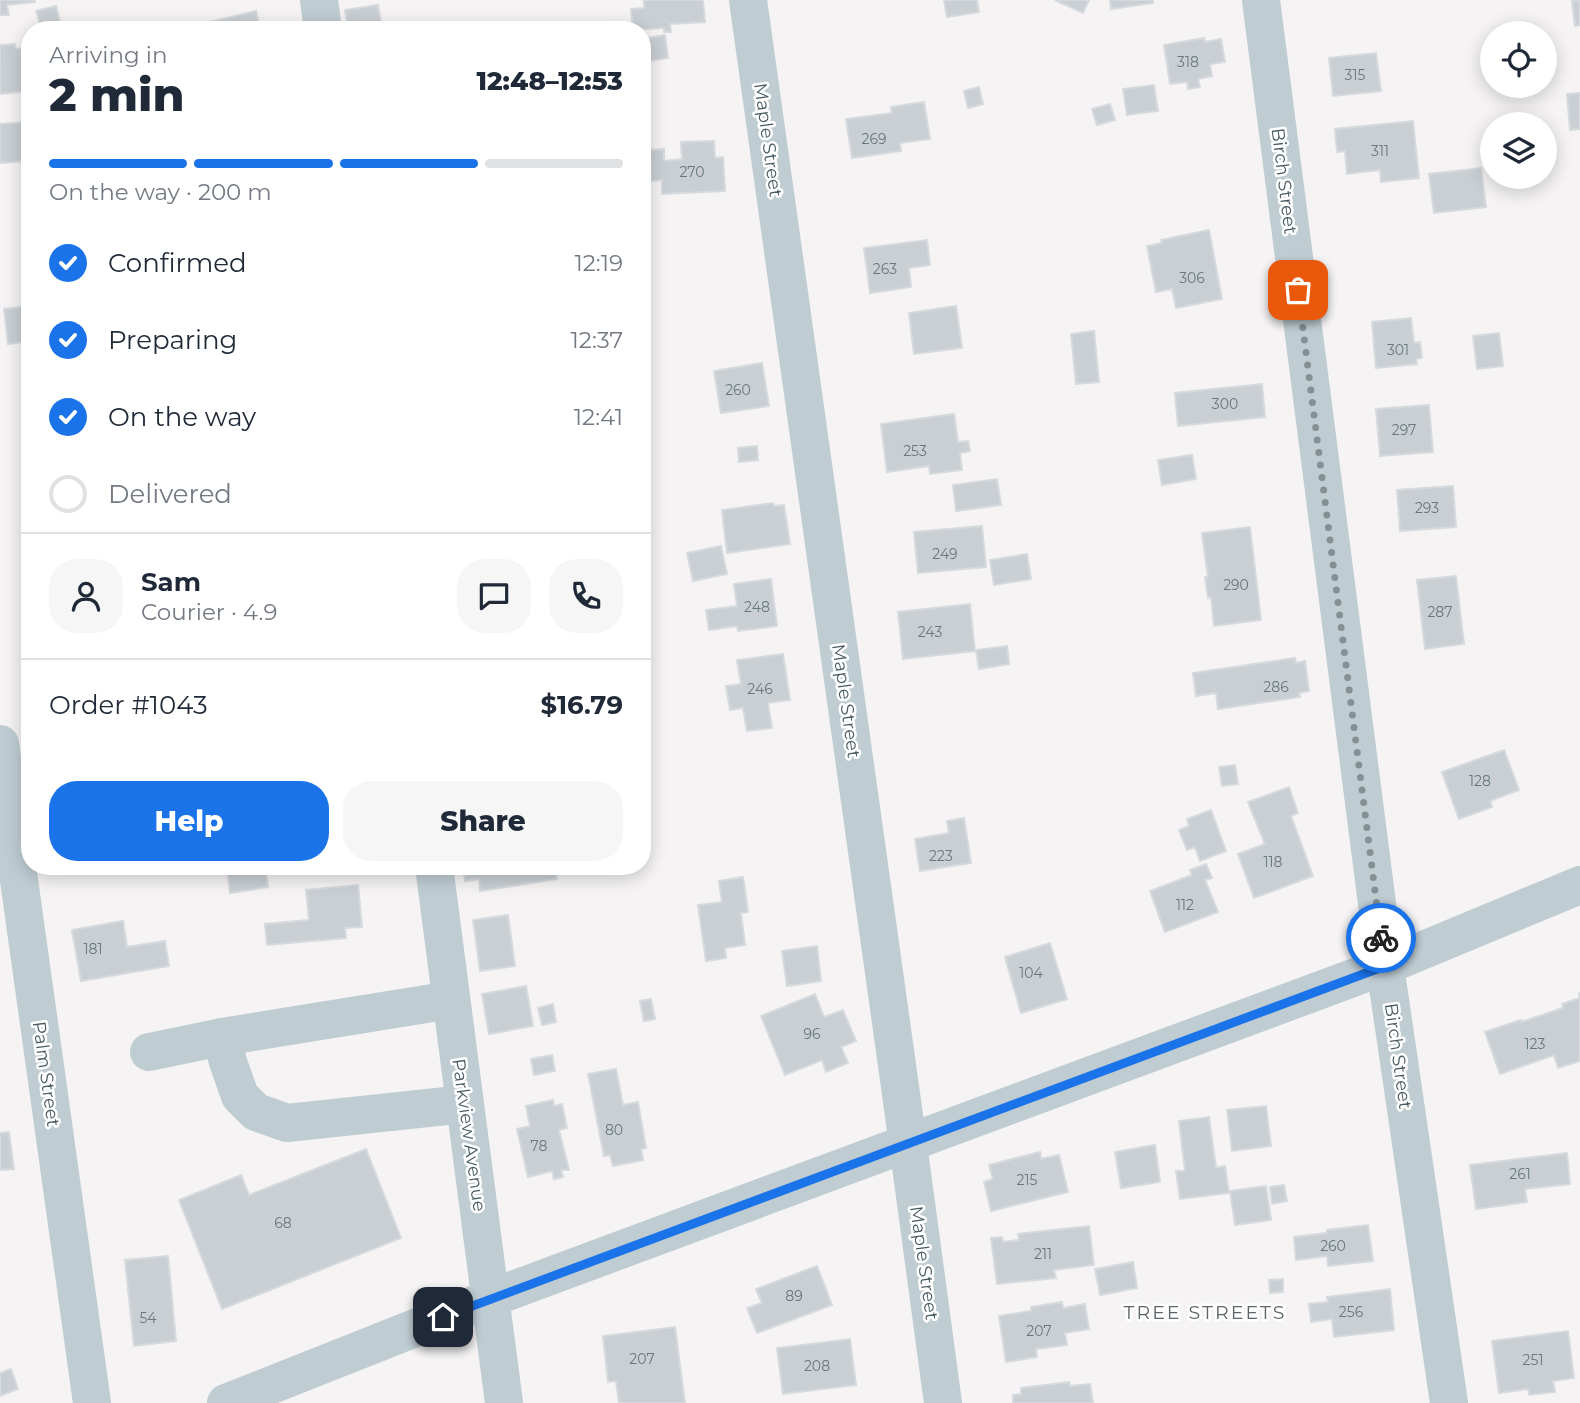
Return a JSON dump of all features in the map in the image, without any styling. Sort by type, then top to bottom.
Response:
[{"type":"street","points":[[319,0],[322,21]]},
{"type":"street","name":"Maple Street","points":[[748,0],[943,1403]]},
{"type":"street","name":"Birch Street","points":[[1261,0],[1385,966],[1449,1403]]},
{"type":"street","name":"Palm Street","points":[[0,744],[92,1403]]},
{"type":"street","name":"Parkview Avenue","points":[[435,875],[504,1403]]},
{"type":"street","points":[[226,1403],[491,1298],[1385,966],[1580,885]]},
{"type":"street","points":[[149,1052],[222,1037],[451,1000]]},
{"type":"street","points":[[222,1037],[240,1096],[256,1112],[287,1123],[465,1104]]},
{"type":"building","points":[[0,0],[35,2],[7,5],[9,15],[0,15]]},
{"type":"building","points":[[644,0],[703,0],[705,22],[670,24],[671,32],[664,32],[664,28],[651,29],[651,21],[632,21],[631,9],[644,8]]},
{"type":"building","points":[[944,0],[977,0],[979,12],[947,17]]},
{"type":"building","points":[[1055,0],[1089,0],[1083,13]]},
{"type":"building","points":[[1110,0],[1153,0],[1153,3],[1111,9]]},
{"type":"building","points":[[1572,0],[1580,0],[1580,25],[1575,26]]},
{"type":"building","points":[[378,5],[381,21],[347,21],[345,10]]},
{"type":"building","points":[[56,6],[60,21],[39,21],[36,11]]},
{"type":"building","points":[[256,11],[258,21],[214,21]]},
{"type":"building","points":[[665,35],[668,58],[651,61],[651,37]]},
{"type":"building","points":[[1204,38],[1205,42],[1221,39],[1225,62],[1210,64],[1212,76],[1198,79],[1200,87],[1188,89],[1187,82],[1170,84],[1164,45]]},
{"type":"building","points":[[15,44],[16,49],[21,48],[21,92],[0,94],[0,45]]},
{"type":"building","points":[[1376,53],[1381,91],[1333,96],[1329,58]]},
{"type":"building","points":[[1154,85],[1158,111],[1127,115],[1123,89]]},
{"type":"building","points":[[979,87],[983,104],[968,108],[964,91]]},
{"type":"building","points":[[1580,93],[1580,129],[1570,130],[1567,94]]},
{"type":"building","points":[[924,102],[930,139],[900,143],[901,151],[852,158],[846,119],[892,113],[891,107]]},
{"type":"building","points":[[1110,104],[1115,120],[1097,125],[1092,109]]},
{"type":"building","points":[[1413,121],[1419,178],[1381,182],[1380,170],[1347,174],[1345,151],[1337,152],[1335,129]]},
{"type":"building","points":[[21,123],[21,161],[0,163],[0,124]]},
{"type":"building","points":[[714,141],[715,158],[723,157],[725,191],[662,194],[662,180],[651,181],[651,150],[664,149],[664,161],[682,159],[681,142]]},
{"type":"building","points":[[1480,168],[1480,189],[1484,189],[1486,207],[1434,213],[1429,174]]},
{"type":"building","points":[[1209,230],[1222,299],[1176,308],[1172,289],[1156,292],[1147,246],[1162,243],[1161,240]]},
{"type":"building","points":[[927,240],[930,265],[909,268],[911,287],[870,293],[864,248]]},
{"type":"building","points":[[956,306],[962,348],[914,354],[909,313]]},
{"type":"building","points":[[21,307],[21,342],[8,344],[4,309]]},
{"type":"building","points":[[1411,318],[1414,343],[1420,342],[1422,358],[1416,359],[1417,364],[1376,368],[1372,322]]},
{"type":"building","points":[[1094,331],[1099,382],[1076,384],[1071,334]]},
{"type":"building","points":[[1499,333],[1503,366],[1477,369],[1473,336]]},
{"type":"building","points":[[762,363],[769,406],[721,413],[714,371]]},
{"type":"building","points":[[1262,384],[1265,417],[1178,426],[1175,393]]},
{"type":"building","points":[[1429,405],[1433,452],[1380,456],[1376,409]]},
{"type":"building","points":[[954,414],[958,442],[968,441],[970,451],[960,453],[962,470],[930,474],[929,466],[887,472],[881,424]]},
{"type":"building","points":[[757,446],[758,460],[739,462],[738,448]]},
{"type":"building","points":[[1192,455],[1196,479],[1162,485],[1158,460]]},
{"type":"building","points":[[997,479],[1001,505],[956,511],[953,485]]},
{"type":"building","points":[[1453,486],[1456,527],[1400,531],[1397,490]]},
{"type":"building","points":[[773,503],[774,506],[784,505],[790,544],[727,553],[722,510]]},
{"type":"building","points":[[982,526],[986,567],[918,573],[914,532]]},
{"type":"building","points":[[1250,527],[1261,620],[1214,626],[1211,597],[1208,598],[1205,577],[1208,577],[1202,533]]},
{"type":"building","points":[[721,546],[727,574],[693,581],[687,553]]},
{"type":"building","points":[[1027,554],[1031,579],[994,585],[990,560]]},
{"type":"building","points":[[1456,576],[1464,644],[1425,649],[1417,580]]},
{"type":"building","points":[[771,579],[777,626],[738,631],[737,626],[709,630],[706,610],[737,606],[734,584]]},
{"type":"building","points":[[970,604],[975,651],[903,659],[898,612]]},
{"type":"building","points":[[1007,646],[1009,664],[979,669],[976,650]]},
{"type":"building","points":[[783,654],[790,700],[768,703],[772,728],[747,731],[743,708],[730,710],[726,686],[741,684],[737,660]]},
{"type":"building","points":[[1295,658],[1296,663],[1305,661],[1309,691],[1299,693],[1300,697],[1218,709],[1216,693],[1196,696],[1193,673]]},
{"type":"building","points":[[1504,750],[1519,790],[1490,801],[1492,807],[1459,819],[1442,772]]},
{"type":"building","points":[[1235,765],[1238,784],[1222,786],[1219,767]]},
{"type":"building","points":[[1289,787],[1298,813],[1291,816],[1313,876],[1254,898],[1238,854],[1265,844],[1248,802]]},
{"type":"building","points":[[1211,810],[1226,851],[1200,861],[1195,847],[1187,850],[1179,830],[1189,826],[1187,819]]},
{"type":"building","points":[[964,818],[971,863],[920,871],[915,839],[949,833],[947,821]]},
{"type":"building","points":[[1206,864],[1212,878],[1205,880],[1218,912],[1165,932],[1150,891],[1192,875],[1190,870]]},
{"type":"building","points":[[228,875],[266,875],[268,887],[230,893]]},
{"type":"building","points":[[464,875],[556,875],[557,879],[480,891],[479,879],[465,881]]},
{"type":"building","points":[[743,877],[748,912],[741,913],[745,945],[725,948],[726,958],[706,961],[698,905],[722,902],[719,881]]},
{"type":"building","points":[[358,885],[362,927],[345,928],[346,938],[267,945],[265,924],[309,920],[306,890]]},
{"type":"building","points":[[508,915],[515,966],[480,971],[473,920]]},
{"type":"building","points":[[123,921],[127,947],[165,941],[169,966],[81,981],[72,930]]},
{"type":"building","points":[[1050,943],[1067,999],[1021,1013],[1005,957]]},
{"type":"building","points":[[817,946],[821,981],[787,986],[782,951]]},
{"type":"building","points":[[526,986],[533,1026],[489,1034],[482,994]]},
{"type":"building","points":[[815,994],[824,1017],[843,1010],[856,1041],[841,1047],[848,1063],[826,1072],[822,1060],[785,1075],[761,1016]]},
{"type":"building","points":[[1580,998],[1580,1061],[1558,1068],[1554,1055],[1500,1074],[1485,1032],[1563,1008],[1562,1004]]},
{"type":"building","points":[[651,999],[655,1019],[644,1021],[640,1001]]},
{"type":"building","points":[[553,1004],[556,1022],[542,1025],[538,1008]]},
{"type":"building","points":[[552,1055],[555,1071],[534,1075],[531,1059]]},
{"type":"building","points":[[616,1069],[623,1105],[638,1102],[646,1148],[641,1149],[643,1160],[613,1166],[610,1155],[604,1156],[588,1074]]},
{"type":"building","points":[[553,1100],[554,1106],[562,1104],[567,1128],[559,1130],[569,1170],[561,1170],[563,1177],[554,1179],[552,1171],[528,1177],[517,1129],[530,1126],[526,1106]]},
{"type":"building","points":[[1266,1106],[1271,1146],[1232,1151],[1227,1110]]},
{"type":"building","points":[[1209,1117],[1216,1168],[1225,1166],[1229,1193],[1180,1199],[1176,1171],[1185,1171],[1179,1121]]},
{"type":"building","points":[[9,1132],[14,1169],[0,1170],[0,1133]]},
{"type":"building","points":[[1155,1145],[1160,1182],[1121,1188],[1115,1152]]},
{"type":"building","points":[[366,1149],[401,1238],[222,1309],[179,1200],[241,1175],[249,1195]]},
{"type":"building","points":[[1040,1152],[1041,1159],[1059,1155],[1068,1192],[991,1211],[984,1182],[993,1179],[989,1165]]},
{"type":"building","points":[[1567,1153],[1570,1184],[1525,1189],[1527,1202],[1476,1209],[1470,1165]]},
{"type":"building","points":[[1284,1185],[1287,1201],[1272,1204],[1270,1187]]},
{"type":"building","points":[[1266,1186],[1271,1220],[1235,1225],[1230,1191]]},
{"type":"building","points":[[1368,1225],[1373,1261],[1328,1266],[1327,1256],[1296,1260],[1294,1237]]},
{"type":"building","points":[[1089,1226],[1094,1265],[1054,1270],[1056,1278],[997,1284],[991,1238],[1002,1237],[1003,1242],[1019,1240],[1018,1234]]},
{"type":"building","points":[[168,1256],[176,1341],[134,1346],[125,1260]]},
{"type":"building","points":[[1133,1262],[1137,1288],[1100,1295],[1095,1269]]},
{"type":"building","points":[[817,1266],[832,1305],[757,1333],[747,1308],[762,1303],[756,1289]]},
{"type":"building","points":[[1283,1279],[1283,1292],[1270,1293],[1269,1280]]},
{"type":"building","points":[[1390,1289],[1394,1330],[1334,1337],[1332,1319],[1311,1322],[1309,1304],[1328,1302],[1327,1297]]},
{"type":"building","points":[[1062,1302],[1063,1308],[1085,1304],[1089,1329],[1065,1333],[1067,1345],[1036,1349],[1037,1357],[1006,1362],[999,1316]]},
{"type":"building","points":[[675,1327],[685,1403],[619,1403],[616,1381],[608,1382],[603,1336]]},
{"type":"building","points":[[1568,1331],[1574,1378],[1553,1381],[1555,1392],[1529,1395],[1528,1389],[1499,1393],[1492,1341]]},
{"type":"building","points":[[850,1339],[856,1385],[783,1394],[777,1348]]},
{"type":"building","points":[[11,1369],[18,1389],[0,1396],[0,1373]]},
{"type":"building","points":[[1069,1382],[1070,1386],[1090,1384],[1093,1403],[1013,1403],[1013,1395],[1021,1394],[1021,1388]]},
{"type":"way so far","points":[[1298,290],[1381,938]]},
{"type":"district","name":"TREE STREETS","points":[[1205,1312]]},
{"type":"route","points":[[443,1317],[1385,966],[1381,938]]}]
